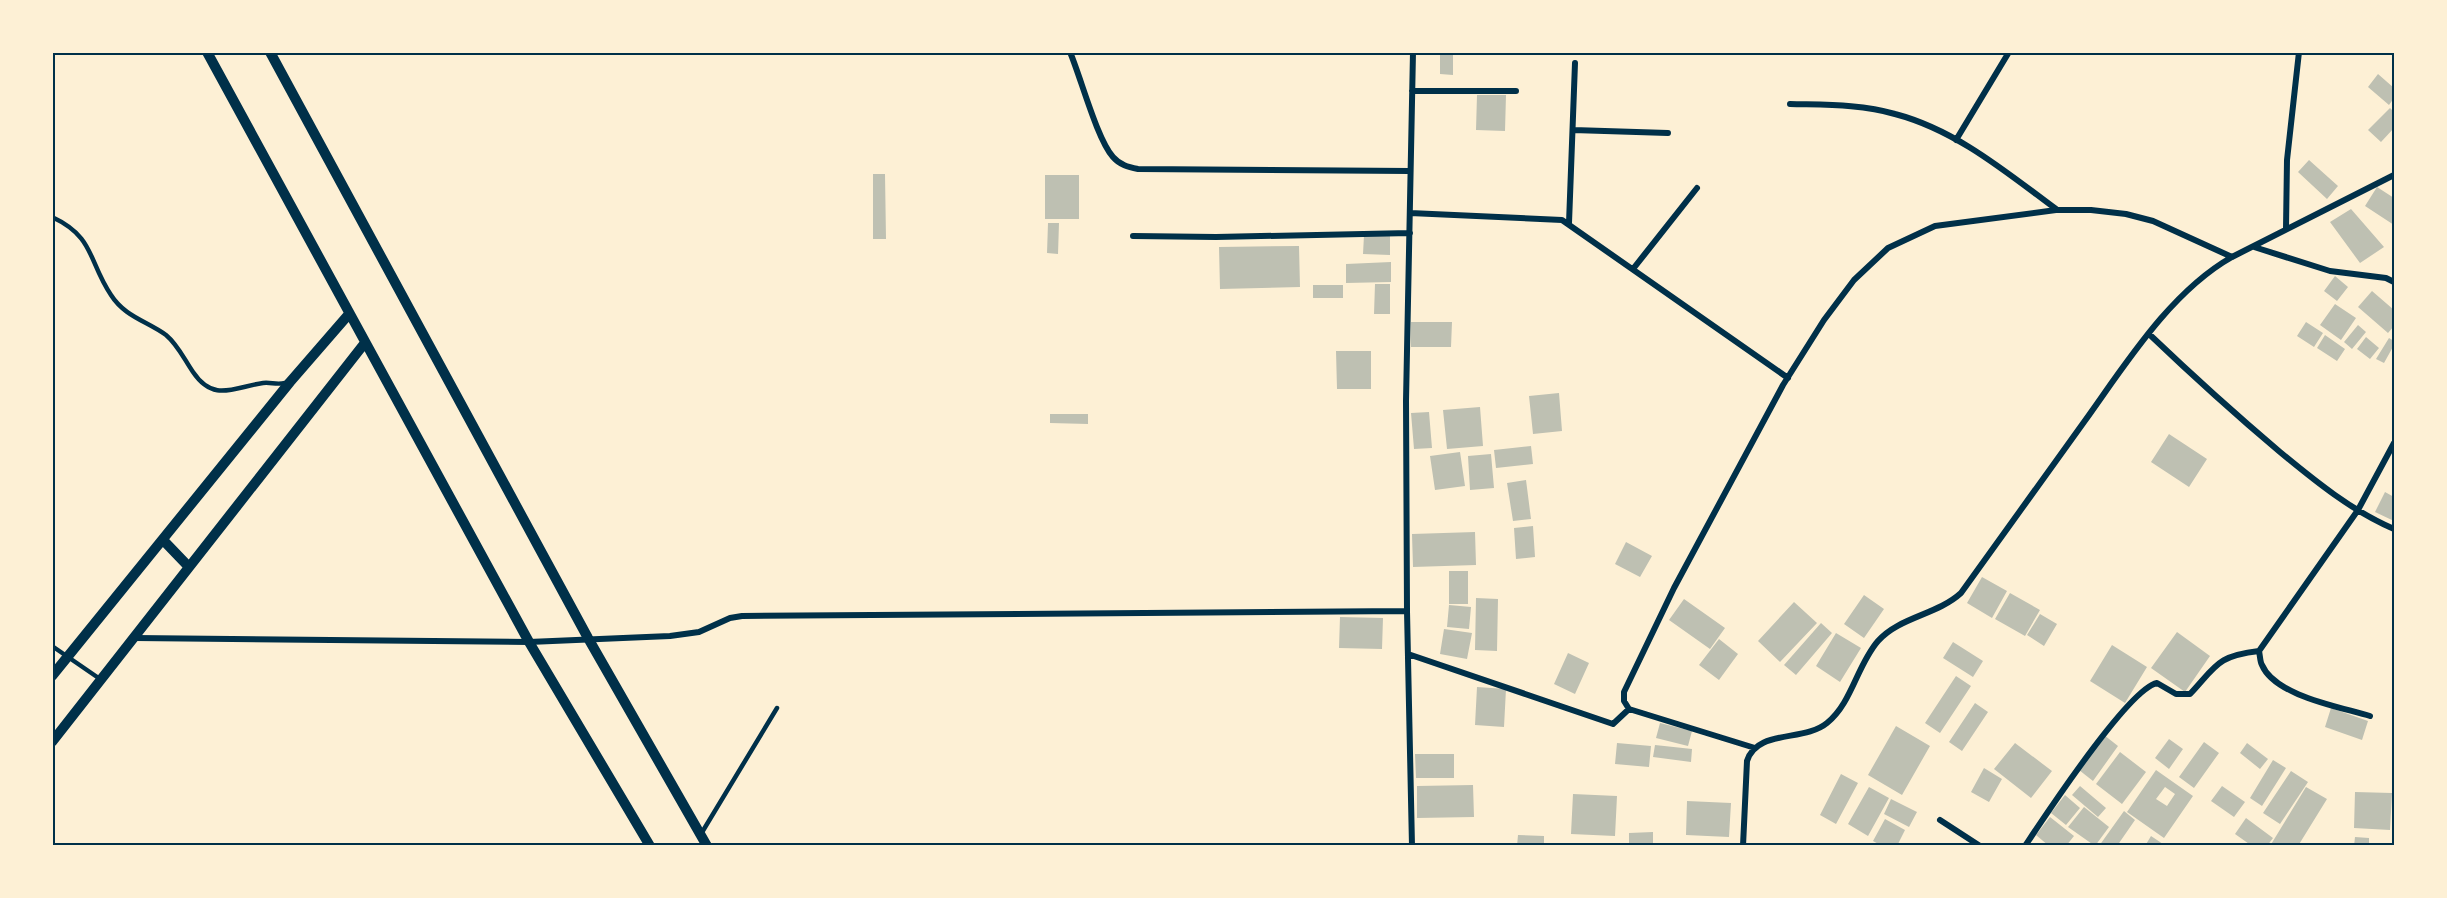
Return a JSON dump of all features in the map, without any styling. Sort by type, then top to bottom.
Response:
[{"type":"street","points":[[207,52],[364,344],[529,642],[650,846]]},
{"type":"street","points":[[270,52],[588,638],[707,846]]},
{"type":"street","points":[[1070,52],[1104,141],[1113,157],[1125,166],[1138,169],[1410,171]]},
{"type":"street","points":[[1412,846],[1407,654],[1406,401],[1413,52]]},
{"type":"street","points":[[1956,140],[2008,52]]},
{"type":"street","points":[[2286,228],[2287,160],[2299,52]]},
{"type":"street","points":[[1569,223],[1575,63]]},
{"type":"street","points":[[1412,91],[1516,90]]},
{"type":"street","points":[[1790,104],[1848,106],[1892,113],[1918,121],[1956,140],[2001,168],[2056,210]]},
{"type":"street","points":[[1573,130],[1668,133]]},
{"type":"street","points":[[1743,846],[1747,761],[1755,748],[1760,744],[1813,730],[1828,723],[1839,709],[1877,642],[1890,630],[1949,604],[1961,593],[2149,334],[2187,289],[2209,270],[2232,257],[2394,175]]},
{"type":"street","points":[[1633,269],[1697,188]]},
{"type":"street","points":[[1755,748],[1629,709],[1624,700],[1624,692],[1674,588],[1788,378],[1824,320],[1854,280],[1888,248],[1935,226],[2056,210],[2091,210],[2126,214],[2153,221],[2232,257]]},
{"type":"street","points":[[1410,213],[1539,217],[1569,223],[1788,378]]},
{"type":"street","points":[[1132,236],[1216,237],[1410,233]]},
{"type":"street","points":[[2254,247],[2330,271],[2386,278],[2394,282]]},
{"type":"street","points":[[52,676],[290,382],[349,314]]},
{"type":"street","points":[[2149,334],[2232,412],[2314,480],[2358,510],[2394,529]]},
{"type":"street","points":[[52,742],[364,344]]},
{"type":"street","points":[[2370,716],[2289,690],[2274,681],[2262,665],[2259,651],[2358,510],[2394,443]]},
{"type":"street","points":[[164,540],[189,566]]},
{"type":"street","points":[[134,638],[529,642],[670,636],[699,632],[730,618],[742,616],[1407,611]]},
{"type":"street","points":[[2025,846],[2068,782],[2114,722],[2144,689],[2157,683],[2176,694],[2190,694],[2224,659],[2235,654],[2259,651]]},
{"type":"street","points":[[1407,654],[1613,724],[1629,709]]},
{"type":"street","points":[[1940,820],[1980,846]]},
{"type":"lane","points":[[52,217],[80,234],[89,247],[110,294],[120,307],[133,318],[167,336],[203,384],[215,390],[225,391],[264,382],[276,385],[290,382]]},
{"type":"lane","points":[[52,646],[100,679]]},
{"type":"lane","points":[[700,834],[777,708]]},
{"type":"building","points":[[1440,52],[1453,52],[1453,75],[1440,74]]},
{"type":"building","points":[[2378,74],[2394,88],[2394,98],[2389,105],[2368,87]]},
{"type":"building","points":[[1477,95],[1506,95],[1505,131],[1476,130]]},
{"type":"building","points":[[2390,108],[2394,112],[2394,128],[2381,142],[2368,130]]},
{"type":"building","points":[[2309,160],[2338,186],[2327,199],[2298,172]]},
{"type":"building","points":[[873,174],[885,174],[886,239],[873,239]]},
{"type":"building","points":[[1045,175],[1079,175],[1079,219],[1045,219]]},
{"type":"building","points":[[2377,187],[2394,198],[2394,225],[2365,206]]},
{"type":"building","points":[[2351,209],[2384,247],[2360,263],[2330,222]]},
{"type":"building","points":[[1048,223],[1059,223],[1058,254],[1047,253]]},
{"type":"building","points":[[1364,235],[1390,236],[1390,255],[1363,254]]},
{"type":"building","points":[[1299,246],[1300,287],[1220,289],[1219,247]]},
{"type":"building","points":[[1391,262],[1391,282],[1346,283],[1346,264]]},
{"type":"building","points":[[2335,276],[2348,287],[2337,301],[2324,291]]},
{"type":"building","points":[[1375,284],[1390,284],[1390,314],[1374,314]]},
{"type":"building","points":[[1313,285],[1343,285],[1343,298],[1313,298]]},
{"type":"building","points":[[2372,291],[2394,310],[2394,326],[2388,333],[2358,307]]},
{"type":"building","points":[[2335,304],[2356,318],[2341,340],[2320,325]]},
{"type":"building","points":[[1411,322],[1452,322],[1451,347],[1411,347]]},
{"type":"building","points":[[2306,322],[2323,333],[2314,347],[2297,336]]},
{"type":"building","points":[[2358,325],[2366,332],[2352,349],[2344,342]]},
{"type":"building","points":[[2325,335],[2345,349],[2337,361],[2317,348]]},
{"type":"building","points":[[2366,337],[2379,348],[2370,359],[2357,349]]},
{"type":"building","points":[[2389,338],[2394,341],[2394,345],[2384,363],[2376,359]]},
{"type":"building","points":[[1336,351],[1371,351],[1371,389],[1337,389]]},
{"type":"building","points":[[1559,393],[1562,431],[1533,434],[1529,396]]},
{"type":"building","points":[[1480,407],[1483,446],[1447,449],[1443,410]]},
{"type":"building","points":[[1429,412],[1432,448],[1414,449],[1411,413]]},
{"type":"building","points":[[1050,414],[1088,414],[1088,424],[1050,423]]},
{"type":"building","points":[[2169,434],[2207,459],[2189,487],[2151,462]]},
{"type":"building","points":[[1531,446],[1533,464],[1496,468],[1494,450]]},
{"type":"building","points":[[1460,452],[1465,486],[1435,490],[1430,456]]},
{"type":"building","points":[[1491,454],[1494,488],[1470,490],[1468,456]]},
{"type":"building","points":[[1526,480],[1531,519],[1513,521],[1507,483]]},
{"type":"building","points":[[2385,492],[2394,497],[2394,521],[2375,512]]},
{"type":"building","points":[[1533,526],[1535,557],[1516,559],[1514,528]]},
{"type":"building","points":[[1475,532],[1476,565],[1413,567],[1412,534]]},
{"type":"building","points":[[1626,542],[1652,556],[1640,577],[1615,564]]},
{"type":"building","points":[[1449,571],[1468,571],[1468,604],[1449,604]]},
{"type":"building","points":[[1982,577],[2007,591],[1992,618],[1967,603]]},
{"type":"building","points":[[2010,593],[2040,610],[2025,636],[1995,619]]},
{"type":"building","points":[[1864,595],[1884,609],[1864,638],[1844,624]]},
{"type":"building","points":[[1476,598],[1498,599],[1497,651],[1475,650]]},
{"type":"building","points":[[1684,599],[1725,628],[1710,649],[1669,620]]},
{"type":"building","points":[[1794,602],[1817,623],[1780,662],[1758,641]]},
{"type":"building","points":[[1449,605],[1471,607],[1469,629],[1447,627]]},
{"type":"building","points":[[2040,614],[2057,624],[2044,646],[2027,635]]},
{"type":"building","points":[[1340,617],[1383,618],[1382,649],[1339,648]]},
{"type":"building","points":[[1821,623],[1832,633],[1796,675],[1784,665]]},
{"type":"building","points":[[1444,629],[1472,633],[1467,659],[1440,654]]},
{"type":"building","points":[[2177,632],[2210,656],[2185,692],[2151,668]]},
{"type":"building","points":[[1836,633],[1861,648],[1840,682],[1816,666]]},
{"type":"building","points":[[1719,639],[1738,654],[1719,680],[1699,665]]},
{"type":"building","points":[[1953,642],[1983,661],[1973,677],[1943,658]]},
{"type":"building","points":[[2112,645],[2147,667],[2125,703],[2090,681]]},
{"type":"building","points":[[1568,653],[1589,663],[1575,694],[1554,684]]},
{"type":"building","points":[[1956,676],[1971,686],[1940,733],[1925,723]]},
{"type":"building","points":[[1477,687],[1506,689],[1504,727],[1475,725]]},
{"type":"building","points":[[1975,703],[1988,712],[1962,751],[1949,742]]},
{"type":"building","points":[[2331,708],[2368,721],[2362,740],[2325,727]]},
{"type":"building","points":[[1660,723],[1692,731],[1688,746],[1656,738]]},
{"type":"building","points":[[1896,726],[1930,746],[1902,795],[1868,775]]},
{"type":"building","points":[[2104,735],[2118,746],[2093,781],[2079,770]]},
{"type":"building","points":[[2169,739],[2183,749],[2169,769],[2155,758]]},
{"type":"building","points":[[2204,742],[2219,753],[2194,788],[2179,777]]},
{"type":"building","points":[[1617,743],[1651,746],[1649,767],[1615,764]]},
{"type":"building","points":[[2015,743],[2052,771],[2031,798],[1994,769]]},
{"type":"building","points":[[2247,743],[2268,759],[2260,769],[2240,753]]},
{"type":"building","points":[[1655,745],[1692,749],[1691,762],[1653,757]]},
{"type":"building","points":[[2120,752],[2146,772],[2122,804],[2096,784]]},
{"type":"building","points":[[1415,754],[1454,754],[1454,778],[1416,778]]},
{"type":"building","points":[[2273,760],[2286,768],[2262,806],[2250,798]]},
{"type":"building","points":[[1984,768],[2002,779],[1989,802],[1971,792]]},
{"type":"building","points":[[2156,770],[2193,796],[2164,838],[2127,812]],"holes":[[[2165,787],[2175,794],[2167,806],[2156,799]]]},
{"type":"building","points":[[2291,771],[2308,782],[2280,824],[2263,813]]},
{"type":"building","points":[[1841,774],[1858,783],[1836,824],[1820,815]]},
{"type":"building","points":[[1473,785],[1474,817],[1417,818],[1417,786]]},
{"type":"building","points":[[2080,786],[2106,808],[2098,817],[2072,795]]},
{"type":"building","points":[[2222,786],[2245,802],[2234,817],[2211,801]]},
{"type":"building","points":[[1869,787],[1889,798],[1868,836],[1848,824]]},
{"type":"building","points":[[2306,787],[2327,799],[2298,846],[2270,846]]},
{"type":"building","points":[[2355,792],[2392,793],[2390,830],[2354,828]]},
{"type":"building","points":[[1573,794],[1617,796],[1615,836],[1571,834]]},
{"type":"building","points":[[2065,795],[2080,808],[2066,825],[2051,813]]},
{"type":"building","points":[[1891,799],[1917,812],[1909,827],[1884,814]]},
{"type":"building","points":[[1687,801],[1731,803],[1729,837],[1686,835]]},
{"type":"building","points":[[2084,807],[2109,827],[2095,846],[2068,827]]},
{"type":"building","points":[[2124,811],[2135,820],[2117,846],[2099,846]]},
{"type":"building","points":[[2050,817],[2074,836],[2066,846],[2049,846],[2036,835]]},
{"type":"building","points":[[2246,818],[2273,838],[2267,846],[2252,846],[2235,834]]},
{"type":"building","points":[[1885,819],[1905,830],[1897,846],[1882,846],[1873,841]]},
{"type":"building","points":[[1653,832],[1653,846],[1629,846],[1629,833]]},
{"type":"building","points":[[1518,835],[1544,836],[1544,846],[1517,846]]},
{"type":"building","points":[[2151,836],[2166,846],[2145,846]]},
{"type":"building","points":[[2355,837],[2369,838],[2369,846],[2354,846]]}]
